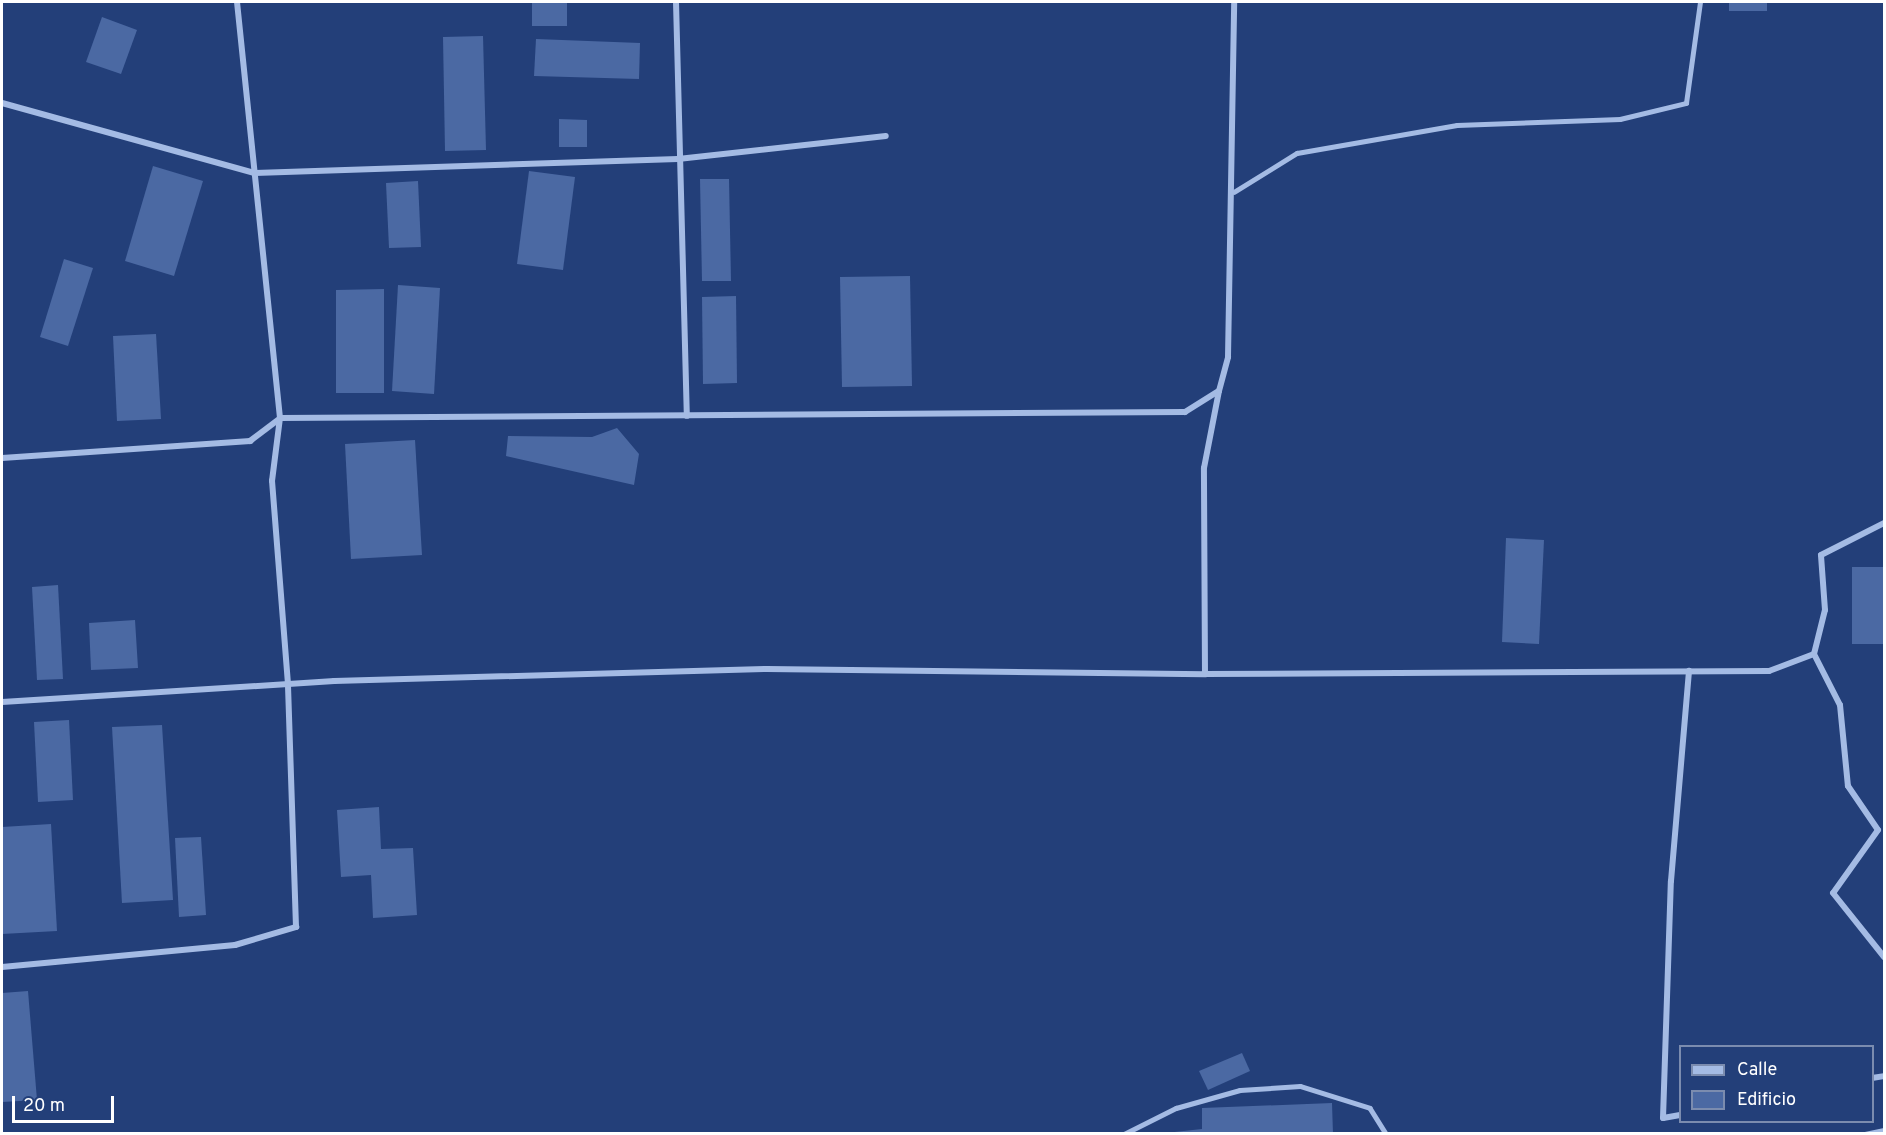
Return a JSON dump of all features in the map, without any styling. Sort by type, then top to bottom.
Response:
[{"type":"street","points":[[2,967],[235,945],[296,927],[288,684],[272,481],[280,418],[237,2]]},
{"type":"street","points":[[676,2],[678,159],[687,416]]},
{"type":"street","points":[[1205,674],[1204,468],[1228,357],[1234,192],[1234,2]]},
{"type":"street","points":[[2,103],[255,173],[678,159],[886,136]]},
{"type":"street","points":[[2,458],[250,441],[280,418],[1185,412],[1219,391]]},
{"type":"street","points":[[1884,523],[1821,555],[1825,610],[1814,654],[1840,705],[1848,786],[1878,830],[1833,893],[1884,957]]},
{"type":"street","points":[[2,702],[288,684],[767,669],[1205,674],[1769,670],[1814,654]]},
{"type":"street","points":[[1679,1115],[1663,1118],[1671,881],[1689,671]]},
{"type":"lane","points":[[1234,192],[1297,153],[1457,125],[1620,119],[1686,103],[1700,2]]},
{"type":"lane","points":[[1124,1134],[1176,1108],[1240,1090],[1300,1086],[1370,1108],[1386,1134]]},
{"type":"lane","points":[[1865,1134],[1884,1130]]},
{"type":"building","points":[[532,2],[567,2],[567,26],[532,26]]},
{"type":"building","points":[[1729,2],[1767,2],[1767,11],[1729,11]]},
{"type":"building","points":[[102,17],[137,30],[121,74],[86,62]]},
{"type":"building","points":[[483,36],[486,150],[445,151],[443,37]]},
{"type":"building","points":[[536,39],[640,43],[639,79],[534,76]]},
{"type":"building","points":[[559,119],[587,120],[587,147],[559,147]]},
{"type":"building","points":[[153,166],[203,181],[174,276],[125,261]]},
{"type":"building","points":[[529,171],[575,177],[563,270],[517,264]]},
{"type":"building","points":[[700,179],[729,179],[731,281],[702,281]]},
{"type":"building","points":[[418,181],[421,247],[389,248],[386,183]]},
{"type":"building","points":[[64,259],[93,268],[68,346],[40,337]]},
{"type":"building","points":[[910,276],[912,386],[842,387],[840,277]]},
{"type":"building","points":[[398,285],[440,288],[434,394],[392,391]]},
{"type":"building","points":[[384,289],[384,393],[336,393],[336,290]]},
{"type":"building","points":[[736,296],[737,383],[703,384],[702,297]]},
{"type":"building","points":[[156,334],[161,419],[117,421],[113,336]]},
{"type":"building","points":[[617,428],[639,454],[634,485],[506,456],[508,436],[592,437]]},
{"type":"building","points":[[415,440],[422,555],[351,559],[345,444]]},
{"type":"building","points":[[1506,538],[1544,540],[1539,644],[1502,642]]},
{"type":"building","points":[[1852,567],[1884,567],[1884,644],[1852,644]]},
{"type":"building","points":[[58,585],[63,679],[37,680],[32,587]]},
{"type":"building","points":[[135,620],[138,668],[91,670],[89,623]]},
{"type":"building","points":[[69,720],[73,800],[38,802],[34,722]]},
{"type":"building","points":[[162,725],[173,900],[122,903],[112,727]]},
{"type":"building","points":[[379,807],[381,849],[413,848],[417,915],[373,918],[371,875],[341,877],[337,810]]},
{"type":"building","points":[[51,824],[57,931],[2,934],[2,827]]},
{"type":"building","points":[[201,837],[206,915],[179,917],[175,838]]},
{"type":"building","points":[[28,991],[37,1100],[2,1102],[2,993]]},
{"type":"building","points":[[1242,1053],[1250,1071],[1208,1090],[1199,1071]]},
{"type":"building","points":[[1332,1103],[1333,1134],[1156,1134],[1202,1129],[1202,1108]]}]
